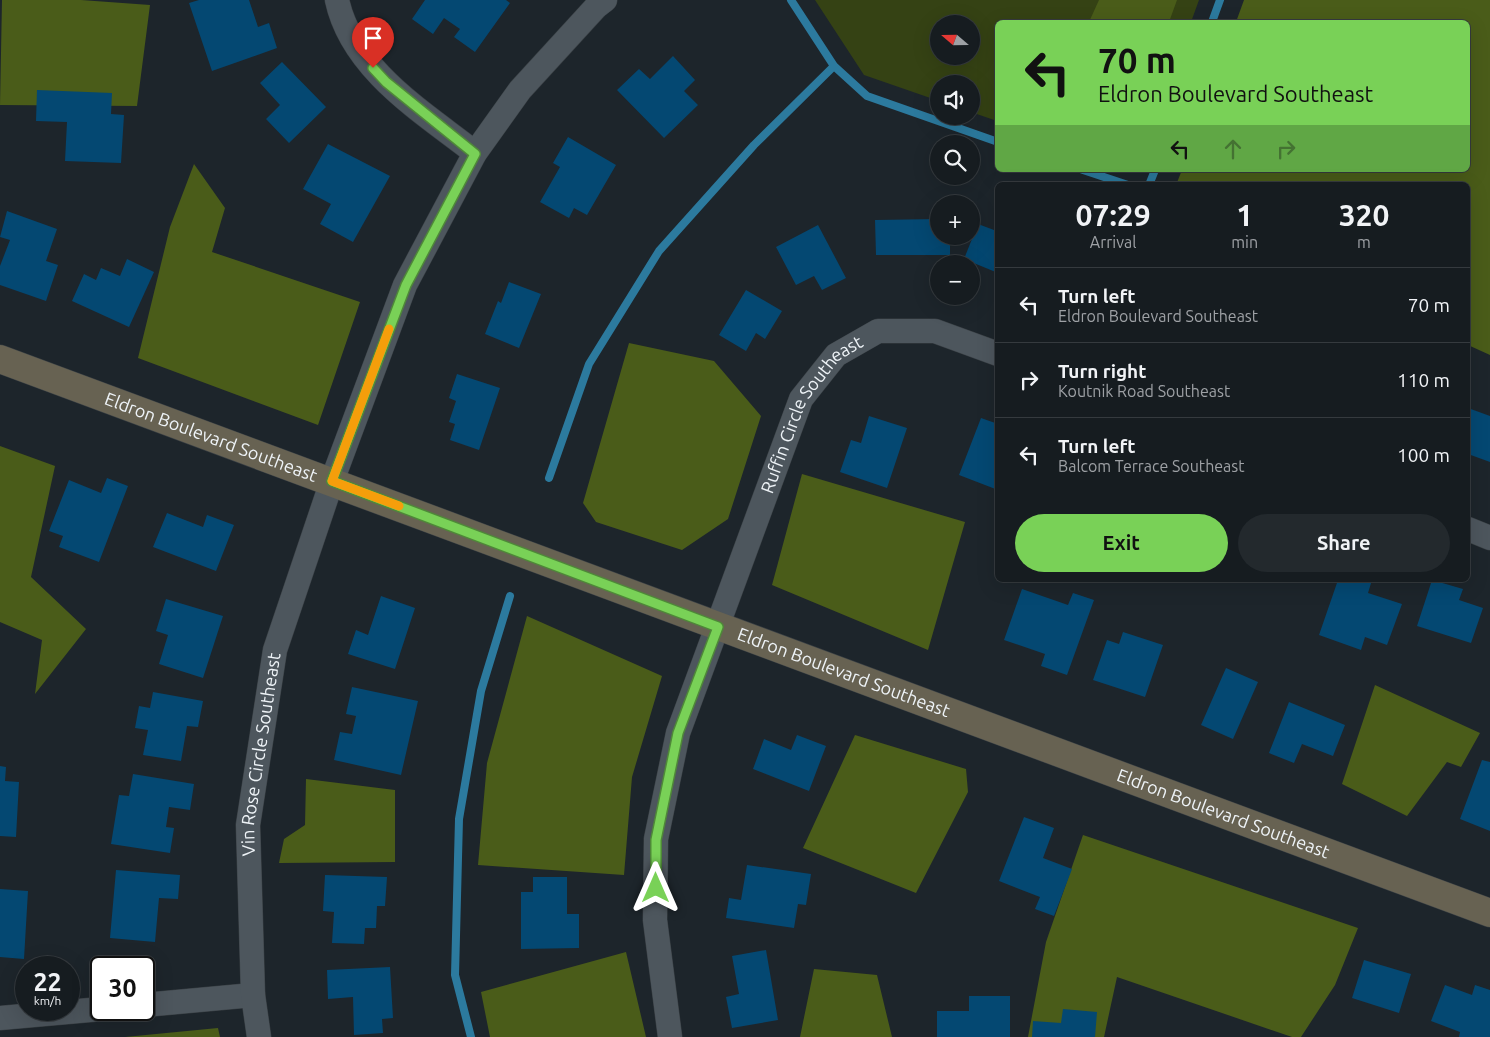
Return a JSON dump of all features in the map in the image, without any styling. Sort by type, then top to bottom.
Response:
[{"type":"street","points":[[337,0],[340,15],[361,53],[386,82],[475,154]]},
{"type":"street","name":"Vin Rose Circle Southeast","points":[[259,1037],[253,995],[248,826],[275,650],[332,481],[406,285],[475,154],[520,90],[596,7],[605,0]]},
{"type":"street","name":"Ruffin Circle Southeast","points":[[670,1037],[656,920],[656,840],[678,733],[801,398],[836,354],[878,331],[935,331],[995,353]]},
{"type":"street","name":"Eldron Boulevard Southeast","points":[[0,358],[1490,913]]},
{"type":"street","points":[[1470,530],[1490,538]]},
{"type":"street","points":[[155,1004],[253,995]]},
{"type":"street","points":[[0,1018],[90,1010]]},
{"type":"green space","points":[[2,0],[81,0],[150,5],[137,106],[0,105]]},
{"type":"green space","points":[[815,0],[1199,0],[1192,20],[995,20],[995,120],[980,115],[980,75],[930,75],[930,98],[864,75]]},
{"type":"green space","points":[[1099,0],[1177,0],[1170,20],[1090,20]]},
{"type":"green space","points":[[1244,0],[1490,0],[1490,355],[1470,346],[1470,182],[1177,182],[1181,172],[1470,172],[1470,20],[1237,20]]},
{"type":"green space","points":[[194,164],[225,208],[212,252],[360,302],[318,425],[138,358],[170,227]]},
{"type":"green space","points":[[629,343],[714,361],[761,416],[728,519],[682,550],[596,522],[583,503]]},
{"type":"green space","points":[[0,446],[55,466],[31,577],[86,629],[35,694],[42,640],[0,622]]},
{"type":"green space","points":[[802,474],[965,522],[928,650],[772,585]]},
{"type":"green space","points":[[527,616],[662,676],[632,777],[624,875],[478,865],[487,763]]},
{"type":"green space","points":[[1375,685],[1480,733],[1461,767],[1447,762],[1407,816],[1342,784]]},
{"type":"green space","points":[[855,735],[966,769],[968,792],[916,893],[803,848]]},
{"type":"green space","points":[[306,779],[395,790],[395,862],[279,863],[284,839],[305,825]]},
{"type":"green space","points":[[1083,835],[1358,928],[1335,985],[1301,1037],[1292,1037],[1117,977],[1104,1037],[1028,1037],[1046,942]]},
{"type":"green space","points":[[626,952],[646,1037],[490,1037],[481,992]]},
{"type":"green space","points":[[814,969],[877,975],[892,1037],[800,1037]]},
{"type":"green space","points":[[218,1028],[220,1037],[125,1037]]},
{"type":"building","points":[[199,0],[249,0],[258,27],[269,23],[277,48],[212,71],[189,3]]},
{"type":"building","points":[[425,0],[506,0],[510,3],[475,52],[454,37],[460,29],[444,18],[433,34],[412,19]]},
{"type":"building","points":[[673,56],[695,80],[684,91],[698,105],[664,138],[617,90],[639,69],[650,79]]},
{"type":"building","points":[[282,62],[326,107],[289,143],[266,119],[280,105],[260,83]]},
{"type":"building","points":[[37,90],[112,93],[111,114],[124,115],[121,163],[65,161],[67,122],[36,121]]},
{"type":"building","points":[[568,137],[616,165],[587,215],[574,208],[569,218],[540,202],[560,167],[553,163]]},
{"type":"building","points":[[328,144],[390,176],[353,242],[320,224],[331,204],[303,189]]},
{"type":"building","points":[[7,211],[57,229],[46,261],[58,265],[46,301],[0,285],[0,266],[10,240],[0,237]]},
{"type":"building","points":[[930,219],[930,245],[950,245],[950,255],[876,255],[875,220]]},
{"type":"building","points":[[818,225],[846,278],[822,290],[814,276],[796,285],[776,247]]},
{"type":"building","points":[[980,225],[994,230],[995,228],[995,272],[980,266],[980,255],[966,255],[970,245],[980,245]]},
{"type":"building","points":[[127,259],[154,272],[129,327],[72,301],[84,274],[96,280],[101,268],[120,276]]},
{"type":"building","points":[[509,282],[541,294],[519,348],[485,334],[498,301],[501,303]]},
{"type":"building","points":[[746,290],[782,311],[765,339],[756,333],[746,351],[719,335]]},
{"type":"building","points":[[457,374],[500,388],[479,450],[450,440],[455,424],[449,422],[456,401],[449,398]]},
{"type":"building","points":[[1470,409],[1490,416],[1490,462],[1470,455]]},
{"type":"building","points":[[869,416],[907,428],[887,488],[840,472],[851,440],[861,443]]},
{"type":"building","points":[[981,418],[995,423],[995,489],[959,475]]},
{"type":"building","points":[[107,478],[128,486],[99,562],[59,547],[63,536],[49,531],[69,480],[101,493]]},
{"type":"building","points":[[167,513],[203,527],[207,515],[234,525],[216,571],[153,547]]},
{"type":"building","points":[[1337,582],[1371,582],[1368,593],[1402,604],[1387,645],[1365,637],[1361,650],[1319,635]]},
{"type":"building","points":[[1431,582],[1439,582],[1463,589],[1459,600],[1483,608],[1471,643],[1417,626]]},
{"type":"building","points":[[1022,589],[1068,605],[1073,593],[1094,600],[1067,675],[1041,666],[1045,654],[1004,640]]},
{"type":"building","points":[[381,596],[415,608],[395,669],[348,654],[356,630],[368,635]]},
{"type":"building","points":[[166,599],[223,616],[203,678],[159,664],[168,635],[156,631]]},
{"type":"building","points":[[1123,632],[1163,645],[1145,697],[1093,680],[1107,640],[1119,644]]},
{"type":"building","points":[[1226,668],[1258,682],[1233,739],[1201,725]]},
{"type":"building","points":[[352,687],[418,701],[401,775],[334,760],[340,732],[352,734],[356,716],[346,714]]},
{"type":"building","points":[[153,692],[203,701],[198,727],[187,726],[181,761],[143,755],[148,730],[135,728],[139,706],[150,708]]},
{"type":"building","points":[[1289,702],[1345,725],[1333,756],[1302,744],[1294,763],[1269,753]]},
{"type":"building","points":[[797,735],[826,746],[809,791],[753,769],[764,739],[791,750]]},
{"type":"building","points":[[1482,760],[1490,762],[1490,831],[1460,819]]},
{"type":"building","points":[[0,766],[6,767],[5,781],[19,782],[16,837],[0,836]]},
{"type":"building","points":[[133,774],[194,784],[190,810],[169,807],[166,827],[174,828],[170,853],[111,844],[119,795],[129,796]]},
{"type":"building","points":[[1024,817],[1054,828],[1043,858],[1072,869],[1054,916],[1035,909],[1040,897],[999,881]]},
{"type":"building","points":[[747,865],[811,874],[806,905],[798,904],[794,928],[726,918],[729,898],[741,900]]},
{"type":"building","points":[[116,870],[180,875],[178,899],[159,898],[155,942],[110,938]]},
{"type":"building","points":[[325,875],[387,877],[385,906],[377,906],[376,928],[365,928],[364,944],[332,943],[334,912],[323,911]]},
{"type":"building","points":[[533,877],[567,877],[567,914],[579,914],[579,948],[521,949],[521,892],[533,892]]},
{"type":"building","points":[[0,889],[28,891],[24,956],[15,956],[15,958],[0,957]]},
{"type":"building","points":[[766,950],[778,1020],[732,1028],[726,997],[739,994],[732,956]]},
{"type":"building","points":[[1364,960],[1411,974],[1399,1013],[1352,998]]},
{"type":"building","points":[[390,967],[393,1018],[382,1019],[383,1033],[354,1035],[353,997],[328,999],[327,970]]},
{"type":"building","points":[[1445,985],[1472,995],[1475,985],[1490,990],[1490,1037],[1459,1037],[1460,1032],[1431,1021]]},
{"type":"building","points":[[969,996],[1010,996],[1010,1037],[937,1037],[937,1011],[969,1011]]},
{"type":"building","points":[[1063,1009],[1097,1012],[1095,1037],[1032,1037],[1033,1021],[1061,1023]]},
{"type":"waterway","points":[[791,0],[834,66],[867,96],[995,141]]},
{"type":"waterway","points":[[1213,20],[1220,0]]},
{"type":"waterway","points":[[549,478],[589,364],[659,251],[754,145],[834,66]]},
{"type":"waterway","points":[[1089,172],[1119,182]]},
{"type":"waterway","points":[[1150,182],[1154,172]]},
{"type":"waterway","points":[[471,1037],[455,975],[459,819],[481,691],[510,596]]},
{"type":"slow traffic","points":[[389,329],[332,481],[399,506]]},
{"type":"route","points":[[373,68],[386,82],[475,154],[406,285],[332,481],[718,627],[678,733],[656,840],[656,888]]}]
